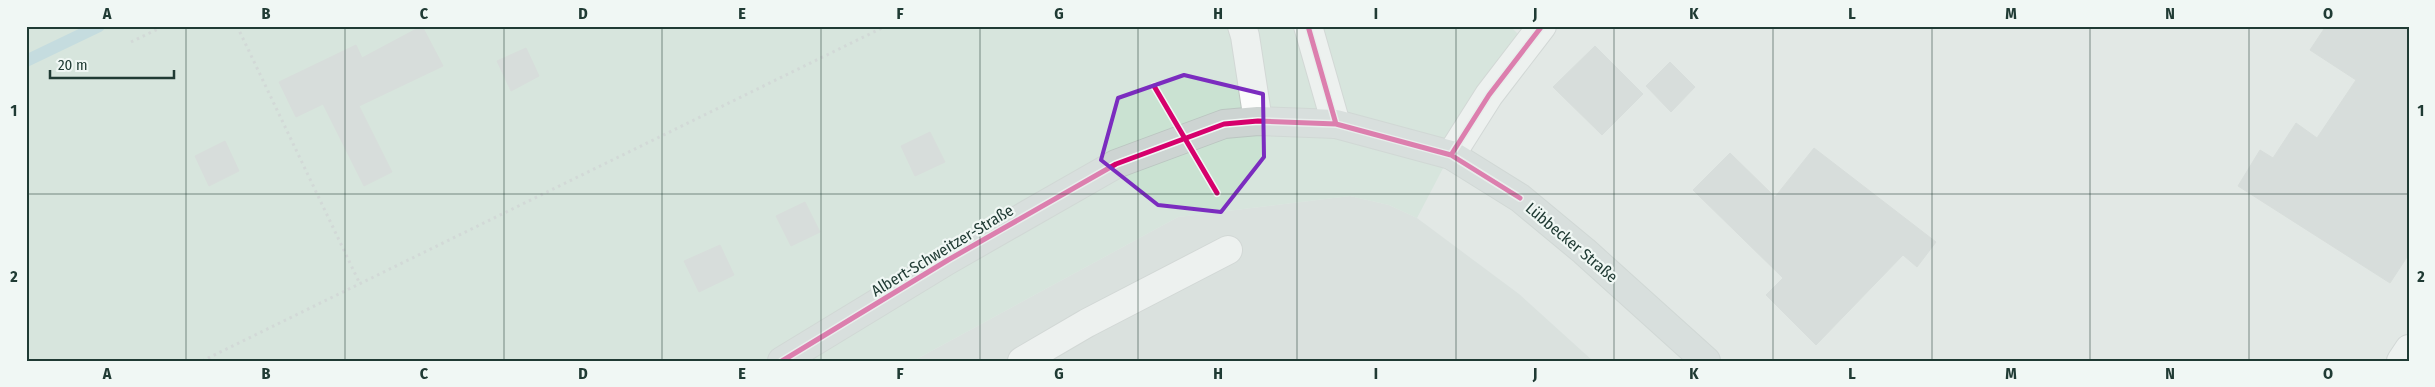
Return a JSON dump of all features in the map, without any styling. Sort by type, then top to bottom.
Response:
[{"type":"main road","name":"Lübbecker Straße","points":[[1116,164],[1224,124],[1258,121],[1336,124],[1451,156],[1520,198],[1584,251],[1706,361]]},
{"type":"main road","name":"Albert-Schweitzer-Straße","points":[[782,361],[948,260],[1116,164]]},
{"type":"street","points":[[1242,26],[1246,36],[1258,121]]},
{"type":"street","points":[[1308,26],[1336,124]]},
{"type":"street","points":[[1451,156],[1489,95],[1542,26]]},
{"type":"street","points":[[1022,361],[1087,323],[1228,250]]},
{"type":"street","points":[[2401,361],[2409,349]]},
{"type":"path","points":[[131,42],[164,26]]},
{"type":"path","points":[[237,26],[360,284]]},
{"type":"path","points":[[202,361],[886,26]]},
{"type":"highlighted area","points":[[1184,75],[1263,94],[1264,157],[1221,212],[1158,205],[1101,160],[1118,98]]},
{"type":"shaded area","points":[[1350,196],[1389,205],[1417,218],[1519,294],[1593,361],[913,361],[1178,217]]},
{"type":"green space","points":[[26,26],[1510,26],[1522,38],[1487,84],[1417,218],[1389,205],[1350,196],[1178,217],[913,361],[26,361]]},
{"type":"building","points":[[422,26],[443,66],[359,106],[392,172],[364,186],[323,104],[296,117],[279,82],[356,45],[362,58]]},
{"type":"building","points":[[2326,26],[2409,26],[2409,254],[2390,283],[2238,186],[2260,150],[2273,158],[2296,123],[2317,138],[2356,80],[2310,50]]},
{"type":"building","points":[[1595,46],[1643,94],[1602,135],[1553,87]]},
{"type":"building","points":[[526,48],[539,76],[511,91],[497,61]]},
{"type":"building","points":[[1670,62],[1695,87],[1671,112],[1646,86]]},
{"type":"building","points":[[930,132],[945,162],[915,176],[901,146]]},
{"type":"building","points":[[225,141],[239,171],[209,186],[195,156]]},
{"type":"building","points":[[1814,148],[1936,242],[1917,267],[1903,255],[1816,345],[1766,295],[1783,278],[1693,190],[1730,153],[1775,197]]},
{"type":"building","points":[[805,202],[820,232],[791,246],[776,216]]},
{"type":"building","points":[[720,245],[734,275],[699,292],[684,261]]},
{"type":"waterway","points":[[26,61],[99,26]]},
{"type":"cycle path","points":[[1308,26],[1336,124]]},
{"type":"cycle path","points":[[1451,155],[1489,95],[1542,26]]},
{"type":"cycle path","points":[[1154,86],[1217,193]]},
{"type":"cycle path","points":[[782,361],[948,260],[1116,164],[1224,124],[1258,121],[1336,124],[1451,155],[1520,198]]}]
